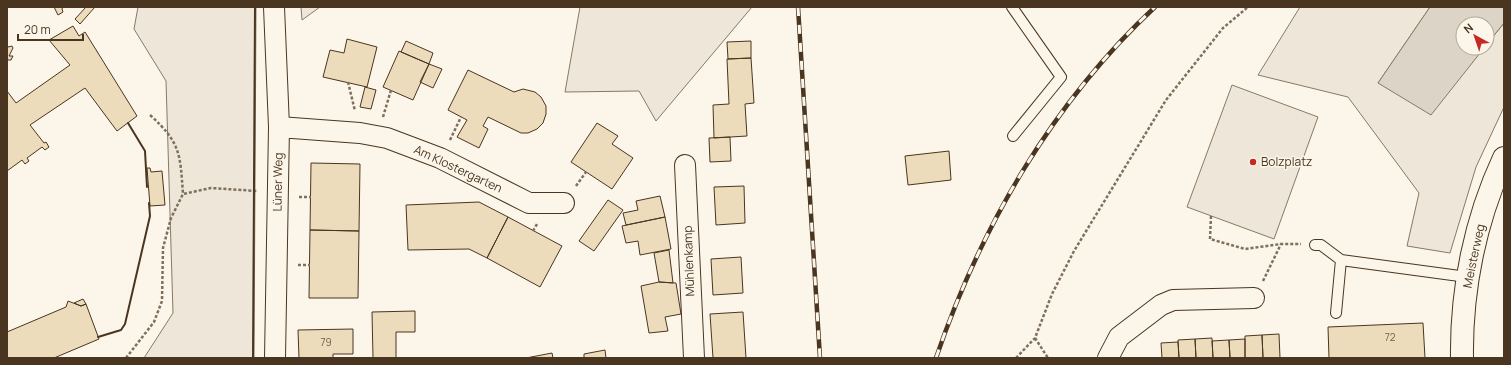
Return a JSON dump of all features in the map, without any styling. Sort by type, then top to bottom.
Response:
[{"type":"street","name":"Lüner Weg","points":[[274,7],[279,127],[275,358]]},
{"type":"street","name":"Am Klostergarten","points":[[279,127],[365,134],[393,140],[440,158],[529,203],[564,203]]},
{"type":"street","name":"Meisterweg","points":[[1462,358],[1462,324],[1467,277],[1477,233],[1486,203],[1493,181],[1504,158]]},
{"type":"street","name":"Mühlenkamp","points":[[685,164],[694,358]]},
{"type":"street","points":[[1108,358],[1119,337],[1161,305],[1173,300],[1254,298]]},
{"type":"lane","points":[[1012,7],[1060,77],[1013,136]]},
{"type":"lane","points":[[1315,244],[1321,245],[1341,260],[1467,277]]},
{"type":"lane","points":[[1336,313],[1341,260]]},
{"type":"path","points":[[1016,358],[1036,338],[1052,294],[1074,251],[1161,106],[1223,28],[1248,7]]},
{"type":"path","points":[[348,82],[365,134],[383,115],[391,90]]},
{"type":"path","points":[[126,358],[154,322],[162,301],[163,248],[171,218],[183,194],[180,153],[166,130],[150,115]]},
{"type":"path","points":[[440,158],[461,117]]},
{"type":"path","points":[[183,194],[211,188],[278,192]]},
{"type":"path","points":[[1211,216],[1210,239],[1246,249],[1281,244],[1254,298]]},
{"type":"path","points":[[1036,338],[1048,358]]},
{"type":"shaded area","points":[[138,7],[256,7],[254,358],[144,358],[173,313],[166,81],[134,29]]},
{"type":"shaded area","points":[[301,7],[320,7],[302,20]]},
{"type":"shaded area","points":[[580,7],[752,7],[656,121],[639,91],[565,92]]},
{"type":"shaded area","points":[[1300,7],[1430,7],[1378,83],[1462,56],[1495,56],[1495,34],[1504,23],[1504,107],[1476,167],[1450,253],[1407,246],[1419,193],[1348,97],[1258,75]]},
{"type":"shaded area","points":[[1430,7],[1504,7],[1504,23],[1495,34],[1495,16],[1455,16],[1455,56],[1478,56],[1431,115],[1378,83]]},
{"type":"shaded area","name":"Bolzplatz","points":[[1232,85],[1318,117],[1274,239],[1187,207]]},
{"type":"building","points":[[54,7],[63,7],[63,12],[58,15]]},
{"type":"building","points":[[86,7],[95,7],[80,24],[75,19]]},
{"type":"building","points":[[73,26],[79,36],[85,32],[137,116],[117,131],[85,88],[30,125],[49,147],[45,150],[42,147],[27,158],[29,161],[25,164],[22,160],[7,171],[7,91],[16,103],[70,65],[49,40]]},
{"type":"building","points":[[347,39],[377,47],[367,87],[323,77],[330,50],[344,53]]},
{"type":"building","points":[[406,41],[433,53],[429,64],[401,52]]},
{"type":"building","points":[[751,41],[751,58],[728,59],[727,42]]},
{"type":"building","points":[[7,45],[8,47],[12,46],[13,48],[9,56],[13,56],[11,60],[7,60]]},
{"type":"building","points":[[399,51],[429,64],[413,100],[383,87]]},
{"type":"building","points":[[751,58],[754,103],[745,104],[747,136],[714,138],[713,105],[729,104],[727,59]]},
{"type":"building","points":[[429,64],[442,69],[433,88],[420,82]]},
{"type":"building","points":[[468,70],[514,92],[523,89],[535,92],[541,97],[546,106],[546,114],[543,123],[537,129],[528,133],[521,133],[488,117],[483,126],[488,129],[479,148],[457,137],[467,120],[448,110]]},
{"type":"building","points":[[365,87],[376,90],[371,109],[360,107]]},
{"type":"building","points":[[597,123],[618,136],[612,144],[633,158],[612,189],[571,162]]},
{"type":"building","points":[[730,137],[731,161],[710,162],[709,138]]},
{"type":"building","points":[[949,151],[951,180],[908,185],[905,156]]},
{"type":"building","points":[[311,163],[360,164],[359,231],[310,230]]},
{"type":"building","points":[[147,168],[150,168],[151,172],[162,171],[165,205],[150,206]]},
{"type":"building","points":[[744,186],[745,223],[716,225],[714,187]]},
{"type":"building","points":[[660,196],[665,217],[626,225],[623,213],[638,210],[636,201]]},
{"type":"building","points":[[608,200],[623,210],[594,251],[579,241]]},
{"type":"building","points":[[479,202],[508,217],[487,258],[469,249],[408,250],[406,205]]},
{"type":"building","points":[[508,217],[562,246],[540,287],[487,258]]},
{"type":"building","points":[[665,217],[671,249],[640,255],[638,241],[626,243],[622,226]]},
{"type":"building","points":[[310,230],[359,231],[358,298],[309,298]]},
{"type":"building","points":[[669,250],[673,283],[659,282],[654,253]]},
{"type":"building","points":[[741,257],[743,293],[713,295],[711,259]]},
{"type":"building","points":[[659,282],[676,283],[681,314],[665,317],[668,331],[649,333],[641,286]]},
{"type":"building","points":[[83,299],[86,304],[81,306],[74,303]]},
{"type":"building","points":[[68,301],[81,306],[86,304],[99,339],[54,358],[7,358],[7,332],[66,307]]},
{"type":"building","points":[[415,311],[415,332],[396,332],[396,358],[373,358],[372,312]]},
{"type":"building","points":[[743,312],[746,358],[713,358],[710,314]]},
{"type":"building","points":[[1423,323],[1425,358],[1329,358],[1328,327]]},
{"type":"building","points":[[353,329],[353,354],[333,354],[333,358],[299,358],[298,330]]},
{"type":"building","points":[[1279,334],[1280,358],[1263,358],[1262,335]]},
{"type":"building","points":[[1262,335],[1263,358],[1245,358],[1245,336]]},
{"type":"building","points":[[1212,338],[1213,358],[1196,358],[1195,339]]},
{"type":"building","points":[[1195,339],[1196,358],[1179,358],[1178,340]]},
{"type":"building","points":[[1245,339],[1245,358],[1230,358],[1229,340]]},
{"type":"building","points":[[1229,340],[1230,358],[1213,358],[1212,341]]},
{"type":"building","points":[[1178,342],[1179,358],[1162,358],[1161,343]]},
{"type":"building","points":[[605,350],[606,358],[584,358],[584,354]]},
{"type":"building","points":[[552,353],[553,358],[526,358]]},
{"type":"railway","points":[[798,7],[820,358]]},
{"type":"railway","points":[[936,358],[954,309],[975,261],[998,214],[1024,169],[1053,125],[1084,83],[1118,44],[1155,7]]},
{"type":"wall","points":[[253,358],[255,7]]},
{"type":"wall","points":[[128,123],[145,151],[147,187]]},
{"type":"wall","points":[[98,337],[121,330],[125,324],[150,216],[149,203]]},
{"type":"place","name":"Bolzplatz","points":[[1253,162]]}]
